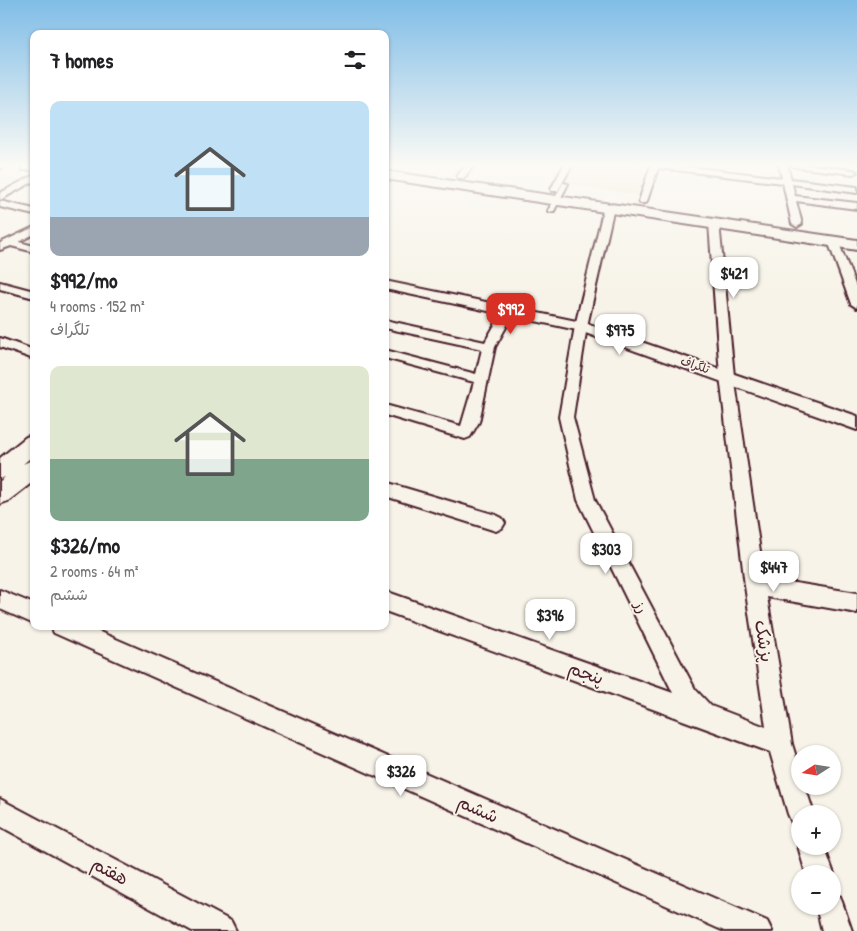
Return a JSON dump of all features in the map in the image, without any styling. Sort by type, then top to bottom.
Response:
[{"type":"main road","points":[[618,208],[857,245]]},
{"type":"main road","points":[[693,208],[857,233]]},
{"type":"main road","points":[[0,470],[30,446]]},
{"type":"main road","points":[[0,494],[30,472]]},
{"type":"street","name":"رز","points":[[609,208],[581,326],[566,417],[588,500],[686,697],[702,715],[780,744]]},
{"type":"street","points":[[793,208],[797,224]]},
{"type":"street","points":[[714,223],[727,376]]},
{"type":"street","points":[[4,244],[30,232]]},
{"type":"street","points":[[833,241],[857,304]]},
{"type":"street","points":[[4,244],[30,248]]},
{"type":"street","points":[[0,285],[30,294]]},
{"type":"street","name":"تلگراف","points":[[389,286],[581,326],[857,423]]},
{"type":"street","points":[[389,411],[465,433],[482,380],[489,347],[509,311]]},
{"type":"street","points":[[389,325],[489,347]]},
{"type":"street","points":[[0,342],[30,350]]},
{"type":"street","points":[[389,355],[482,380]]},
{"type":"street","name":"پزشک","points":[[727,376],[755,586],[780,744],[798,805]]},
{"type":"street","points":[[389,490],[496,523]]},
{"type":"street","points":[[755,586],[857,603]]},
{"type":"street","points":[[0,599],[30,612]]},
{"type":"street","name":"پنجم","points":[[389,603],[702,715]]},
{"type":"street","name":"ششم","points":[[71,630],[757,931]]},
{"type":"street","name":"هفتم","points":[[0,812],[221,931]]},
{"type":"street","points":[[833,915],[837,931]]}]
